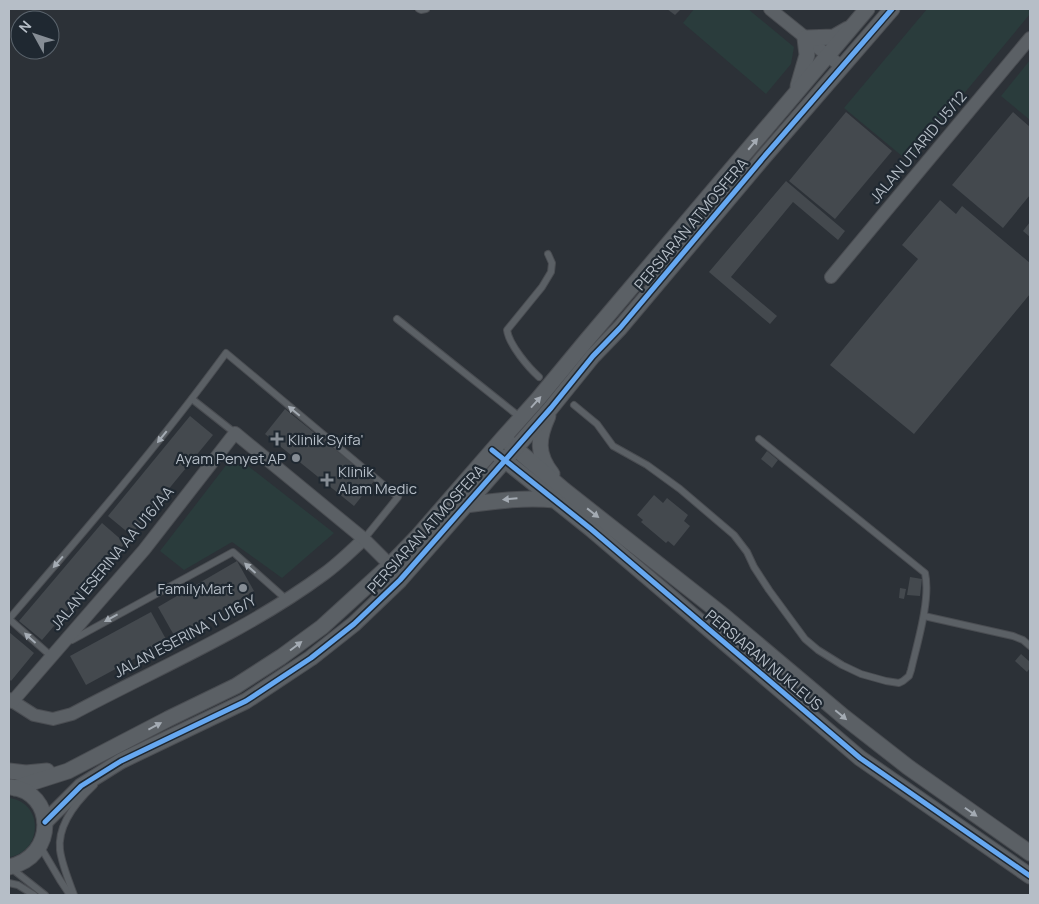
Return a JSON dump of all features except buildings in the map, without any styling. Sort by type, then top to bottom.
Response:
[{"type":"street","points":[[770,9],[842,67]]},
{"type":"street","name":"PERSIARAN ATMOSFERA","points":[[12,787],[59,775],[236,686],[281,657],[322,627],[390,565],[417,537],[867,9]]},
{"type":"street","name":"PERSIARAN ATMOSFERA","points":[[45,822],[81,786],[121,761],[246,701],[311,658],[354,624],[400,580],[551,408],[892,9]]},
{"type":"street","points":[[805,38],[834,37],[851,28]]},
{"type":"street","points":[[795,94],[807,55],[805,38]]},
{"type":"street","name":"JALAN UTARID U5/12","points":[[831,277],[1030,38]]},
{"type":"street","points":[[466,504],[559,495],[544,464],[540,450],[541,432],[551,408]]},
{"type":"street","points":[[235,433],[364,539],[390,565]]},
{"type":"street","name":"JALAN ESERINA AA U16/AA","points":[[10,700],[52,656],[144,550],[235,433]]},
{"type":"street","name":"PERSIARAN NUKLEUS","points":[[502,438],[515,448],[559,495],[860,758],[1030,876]]},
{"type":"street","name":"PERSIARAN NUKLEUS","points":[[492,450],[505,461],[559,495],[724,616],[844,717],[908,767],[1030,853]]},
{"type":"street","name":"JALAN ESERINA Y U16/Y","points":[[10,700],[34,715],[53,719],[72,714],[191,653],[287,600],[326,573],[364,539]]},
{"type":"street","points":[[9,771],[26,774],[38,773],[125,741]]},
{"type":"street","points":[[9,867],[22,864],[33,856],[40,846],[45,822],[42,810],[35,800],[26,793],[12,787]]},
{"type":"lane","points":[[419,9],[426,9]]},
{"type":"lane","points":[[539,377],[514,346],[507,330],[542,287],[551,272],[552,264],[548,254]]},
{"type":"lane","points":[[397,319],[520,418]]},
{"type":"lane","points":[[52,656],[9,619],[98,516],[192,399],[226,353],[398,497],[364,539]]},
{"type":"lane","points":[[192,399],[235,433]]},
{"type":"lane","points":[[574,405],[597,424],[613,446],[647,465],[680,489],[734,535],[747,552],[761,579],[805,639],[831,659],[861,674],[877,679],[903,682],[909,676],[911,670],[924,616],[925,573],[759,439]]},
{"type":"lane","points":[[61,645],[233,552],[287,600]]},
{"type":"lane","points":[[924,616],[1013,636],[1023,640],[1030,646]]},
{"type":"lane","points":[[72,895],[60,848],[64,824],[80,798],[121,761]]},
{"type":"lane","points":[[40,846],[72,895]]},
{"type":"lane","points":[[9,867],[45,895]]},
{"type":"lane","points":[[9,883],[18,885],[34,895]]},
{"type":"shaded area","points":[[694,9],[748,9],[794,47],[791,64],[766,94],[683,23]]},
{"type":"shaded area","points":[[927,9],[1030,9],[1030,14],[908,161],[844,108]]},
{"type":"shaded area","points":[[1030,60],[1030,120],[1001,96]]},
{"type":"shaded area","points":[[234,455],[334,533],[282,578],[232,542],[184,570],[160,551]]},
{"type":"shaded area","points":[[9,798],[20,801],[29,808],[35,827],[33,837],[28,846],[20,853],[9,857]]},
{"type":"cycle path","points":[[45,822],[81,786],[121,761],[246,701],[311,658],[354,624],[400,580],[551,408],[593,356],[620,328],[892,9]]},
{"type":"cycle path","points":[[492,450],[591,529],[860,758],[1030,876]]},
{"type":"place","name":"Klinik Syifa'","points":[[277,439]]},
{"type":"place","name":"Ayam Penyet AP","points":[[296,458]]},
{"type":"place","name":"Klinik Alam Medic","points":[[327,480]]},
{"type":"place","name":"FamilyMart","points":[[243,588]]}]
